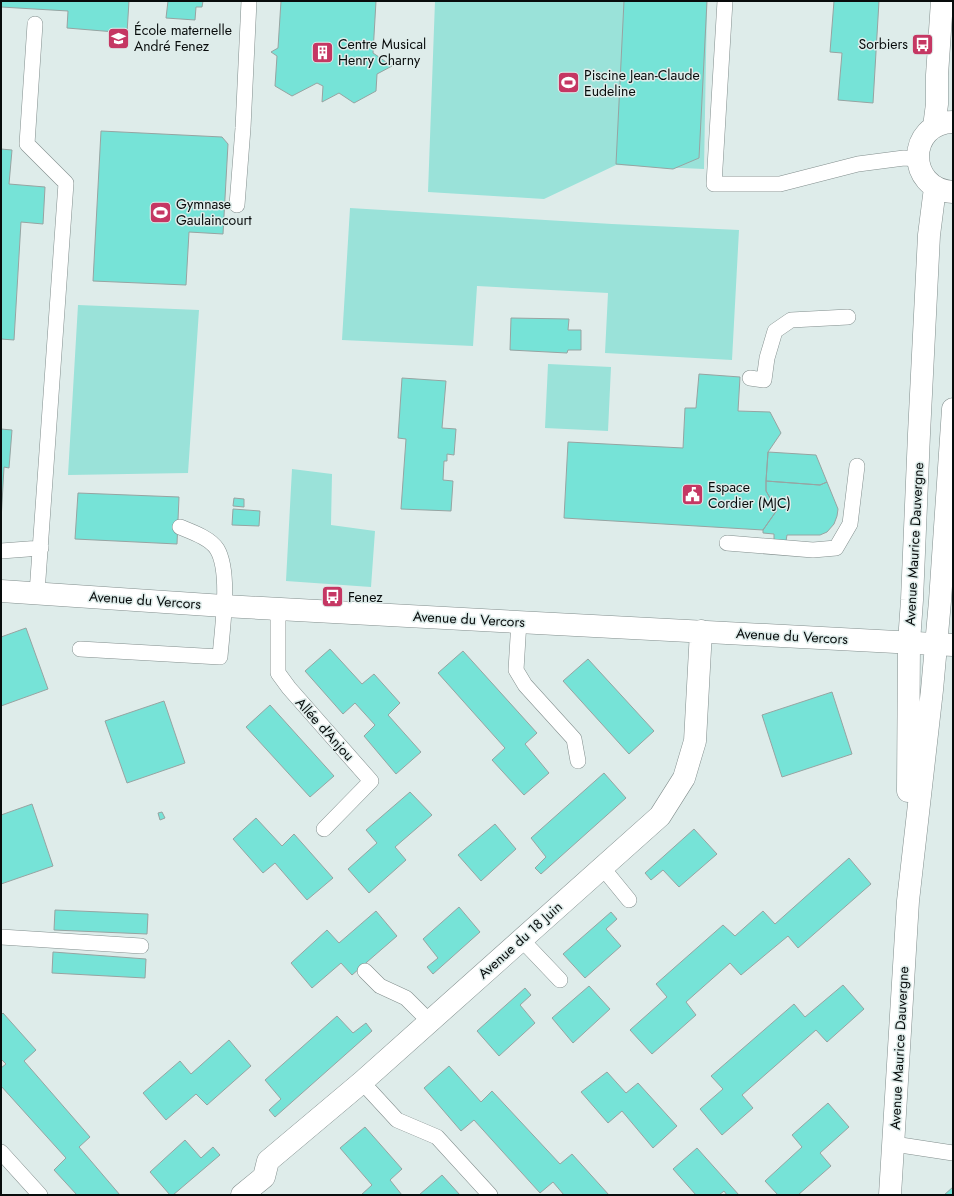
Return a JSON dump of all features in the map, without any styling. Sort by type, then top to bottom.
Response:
[{"type":"street","points":[[942,1],[937,75],[937,104],[944,125],[925,136],[919,147],[917,159],[920,170],[926,181],[944,190]]},
{"type":"street","name":"Avenue Maurice Dauvergne","points":[[890,1195],[908,901],[909,642],[929,235],[944,190]]},
{"type":"street","name":"Avenue Maurice Dauvergne","points":[[908,901],[945,644],[940,601],[953,409]]},
{"type":"street","name":"Avenue du Vercors","points":[[1,591],[224,606],[945,644]]},
{"type":"street","name":"Avenue du 18 Juin","points":[[242,1195],[264,1177],[268,1161],[362,1082],[660,816],[684,778],[695,741],[701,631]]},
{"type":"lane","points":[[237,204],[249,1]]},
{"type":"lane","points":[[725,1],[714,184],[780,184],[858,164],[904,158],[917,159]]},
{"type":"lane","points":[[35,24],[27,144],[66,183],[37,593]]},
{"type":"lane","points":[[750,378],[764,380],[767,358],[775,331],[791,320],[848,317]]},
{"type":"lane","points":[[727,543],[813,550],[836,548],[850,524],[857,466]]},
{"type":"lane","points":[[80,649],[220,657],[224,606],[224,568],[217,549],[204,538],[180,527]]},
{"type":"lane","points":[[1,551],[41,548]]},
{"type":"lane","name":"Allée d'Anjou","points":[[278,608],[278,673],[289,688],[372,781],[324,829]]},
{"type":"lane","points":[[519,621],[516,670],[525,685],[574,739],[578,761]]},
{"type":"lane","points":[[602,868],[629,900]]},
{"type":"lane","points":[[1,938],[141,946]]},
{"type":"lane","points":[[521,939],[560,980]]},
{"type":"lane","points":[[365,971],[380,986],[406,998],[429,1021]]},
{"type":"lane","points":[[362,1082],[397,1120],[437,1137],[490,1195]]},
{"type":"lane","points":[[894,1144],[953,1154]]},
{"type":"lane","points":[[1,1152],[40,1195]]},
{"type":"shaded area","name":"Piscine Jean-Claude Eudeline","points":[[435,1],[707,1],[704,169],[616,165],[544,199],[428,192]]},
{"type":"shaded area","points":[[350,208],[739,230],[732,360],[605,353],[608,293],[477,286],[473,346],[342,340]]},
{"type":"shaded area","points":[[78,305],[199,310],[188,473],[68,475]]},
{"type":"shaded area","points":[[548,364],[611,367],[608,431],[545,428]]},
{"type":"shaded area","points":[[292,469],[332,474],[331,525],[375,531],[371,587],[286,581]]},
{"type":"building","points":[[1,1],[129,1],[127,33],[67,28],[68,11],[1,7]]},
{"type":"building","points":[[168,1],[203,1],[202,7],[196,7],[195,20],[166,18]]},
{"type":"building","name":"Centre Musical Henry Charny","points":[[281,1],[376,1],[373,53],[392,66],[377,74],[376,91],[354,103],[339,93],[322,102],[323,86],[317,83],[292,96],[275,86],[277,56],[271,52],[278,48]]},
{"type":"building","points":[[624,1],[707,1],[699,158],[673,169],[616,164]]},
{"type":"building","points":[[834,1],[879,1],[873,103],[838,100],[842,53],[830,52]]},
{"type":"building","name":"Gymnase Gaulaincourt","points":[[101,131],[222,137],[228,144],[223,234],[189,232],[186,285],[93,281]]},
{"type":"building","points":[[1,149],[12,150],[9,184],[45,187],[43,224],[21,222],[14,340],[1,339]]},
{"type":"building","points":[[511,318],[569,319],[568,330],[581,330],[581,350],[568,350],[567,353],[510,350]]},
{"type":"building","points":[[699,374],[740,377],[738,411],[770,412],[781,433],[768,452],[766,481],[766,491],[777,510],[763,530],[564,518],[568,442],[683,448],[685,408],[696,408]]},
{"type":"building","points":[[402,378],[446,381],[442,428],[456,429],[454,455],[447,454],[447,461],[444,461],[443,480],[453,481],[451,511],[401,509],[406,439],[398,438]]},
{"type":"building","points":[[1,429],[12,430],[9,468],[4,467],[1,521]]},
{"type":"building","points":[[768,452],[816,455],[827,482],[820,485],[766,481]]},
{"type":"building","points":[[766,481],[820,485],[827,482],[838,509],[834,524],[827,532],[820,535],[787,535],[786,541],[774,540],[774,534],[763,533],[763,530],[777,510],[766,491]]},
{"type":"building","points":[[78,493],[179,497],[177,544],[75,539]]},
{"type":"building","points":[[234,498],[244,499],[244,507],[233,506]]},
{"type":"building","points":[[233,509],[260,511],[259,526],[232,525]]},
{"type":"building","points":[[26,628],[48,689],[1,706],[1,637]]},
{"type":"building","points":[[330,649],[362,684],[374,674],[400,703],[388,715],[421,752],[396,774],[364,736],[375,725],[355,703],[343,714],[305,671]]},
{"type":"building","points":[[463,651],[537,733],[525,744],[549,773],[524,795],[492,760],[505,748],[438,673]]},
{"type":"building","points":[[588,659],[654,731],[629,754],[563,681]]},
{"type":"building","points":[[832,692],[852,754],[782,777],[762,715]]},
{"type":"building","points":[[164,701],[185,763],[127,783],[105,721]]},
{"type":"building","points":[[270,705],[334,776],[310,797],[246,727]]},
{"type":"building","points":[[604,773],[626,798],[541,874],[535,868],[546,857],[531,838]]},
{"type":"building","points":[[410,792],[432,815],[395,847],[406,860],[369,893],[348,869],[377,843],[366,830]]},
{"type":"building","points":[[32,804],[53,866],[1,884],[1,815]]},
{"type":"building","points":[[162,812],[165,818],[160,820],[158,813]]},
{"type":"building","points":[[256,818],[282,846],[294,834],[333,878],[307,900],[275,863],[263,873],[233,839]]},
{"type":"building","points":[[495,824],[516,849],[481,881],[458,855]]},
{"type":"building","points":[[694,829],[717,854],[679,887],[663,870],[651,880],[645,873]]},
{"type":"building","points":[[849,858],[871,884],[798,948],[788,936],[741,975],[730,963],[686,1002],[696,1015],[652,1054],[630,1030],[667,997],[656,984],[723,925],[735,936],[763,911],[775,924]]},
{"type":"building","points":[[459,907],[480,932],[433,974],[427,967],[438,958],[423,939]]},
{"type":"building","points":[[55,910],[148,914],[147,934],[54,930]]},
{"type":"building","points":[[376,911],[397,936],[352,975],[341,963],[312,988],[291,963],[327,930],[339,943]]},
{"type":"building","points":[[611,912],[617,919],[606,929],[621,946],[585,978],[563,954]]},
{"type":"building","points":[[53,952],[146,959],[145,978],[52,973]]},
{"type":"building","points":[[843,985],[864,1009],[827,1042],[816,1030],[742,1095],[753,1108],[722,1135],[700,1109],[723,1089],[711,1076],[794,1004],[805,1017]]},
{"type":"building","points":[[589,986],[610,1009],[573,1043],[552,1018]]},
{"type":"building","points":[[525,988],[531,995],[520,1005],[535,1023],[499,1056],[477,1031]]},
{"type":"building","points":[[3,1013],[36,1050],[24,1061],[90,1137],[79,1147],[120,1195],[77,1195],[54,1170],[66,1158],[1,1086],[1,1068],[6,1064],[1,1059],[1,1015]]},
{"type":"building","points":[[337,1016],[353,1033],[366,1023],[372,1031],[275,1117],[269,1110],[281,1099],[265,1080]]},
{"type":"building","points":[[229,1040],[251,1066],[207,1105],[196,1094],[166,1120],[143,1093],[180,1061],[191,1074]]},
{"type":"building","points":[[449,1066],[481,1102],[492,1091],[560,1164],[572,1154],[609,1195],[564,1195],[553,1182],[540,1193],[474,1120],[461,1131],[424,1088]]},
{"type":"building","points":[[607,1072],[626,1093],[638,1083],[677,1126],[653,1148],[622,1111],[608,1123],[581,1092]]},
{"type":"building","points":[[828,1103],[849,1127],[820,1153],[831,1166],[798,1195],[778,1195],[765,1181],[802,1147],[792,1135]]},
{"type":"building","points":[[365,1127],[402,1169],[390,1180],[402,1195],[361,1195],[372,1185],[340,1148]]},
{"type":"building","points":[[185,1140],[201,1158],[213,1147],[220,1155],[173,1195],[170,1195],[150,1172]]},
{"type":"building","points":[[697,1148],[739,1195],[727,1195],[724,1191],[719,1195],[696,1195],[673,1169]]},
{"type":"building","points":[[442,1175],[460,1195],[419,1195]]},
{"type":"building","points":[[953,1187],[953,1195],[944,1195]]},
{"type":"place","name":"École maternelle André Fenez","points":[[118,38]]},
{"type":"place","name":"Sorbiers","points":[[923,44]]},
{"type":"place","name":"Centre Musical Henry Charny","points":[[322,52]]},
{"type":"place","name":"Piscine Jean-Claude Eudeline","points":[[569,83]]},
{"type":"place","name":"Gymnase Gaulaincourt","points":[[160,212]]},
{"type":"place","name":"Espace Cordier (MJC)","points":[[692,495]]},
{"type":"place","name":"Fenez","points":[[333,597]]}]
